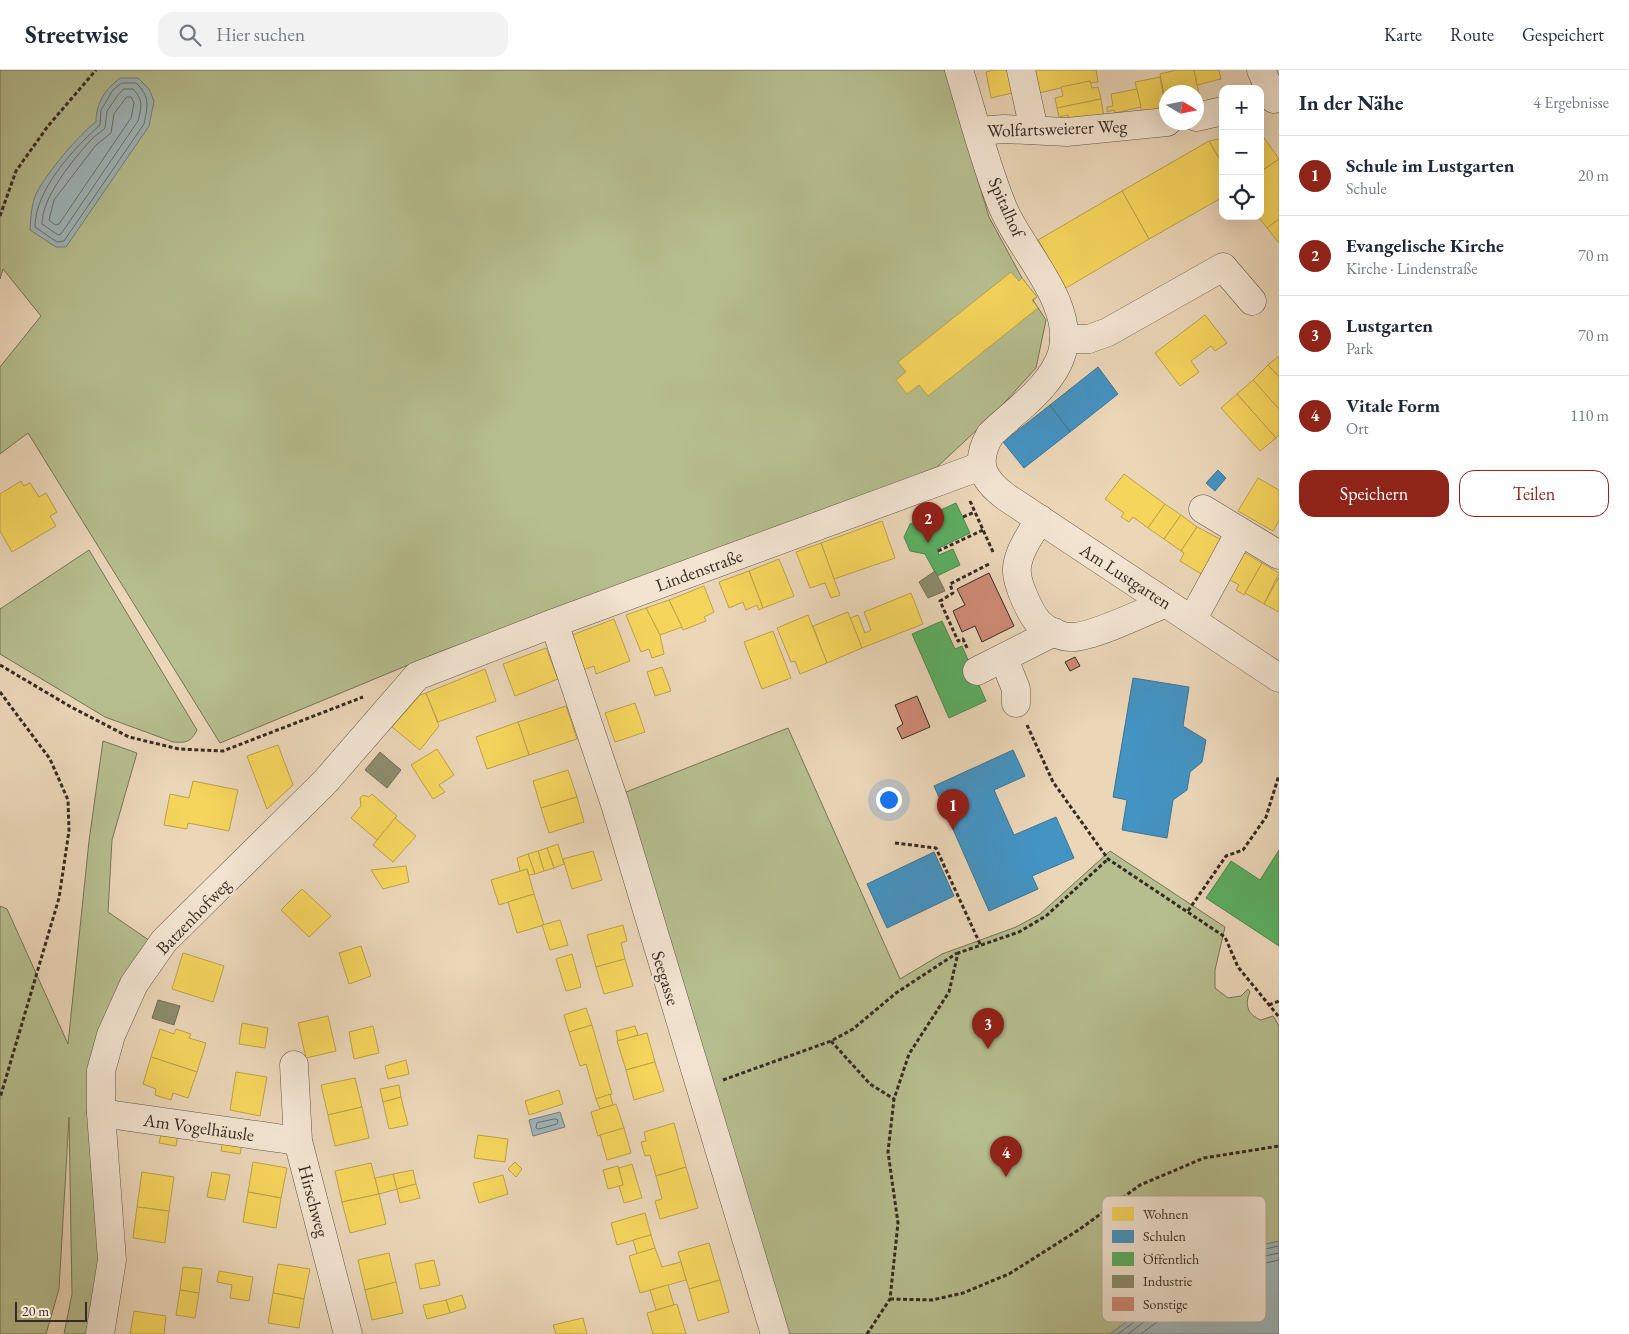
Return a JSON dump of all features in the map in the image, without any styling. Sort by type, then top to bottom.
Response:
[{"type":"street","name":"Spitalhof","points":[[960,70],[1004,209],[1059,310],[1064,326],[1062,352],[1051,376],[990,435],[970,470]]},
{"type":"street","points":[[1021,70],[1034,130]]},
{"type":"street","points":[[1261,70],[1271,100]]},
{"type":"street","points":[[1204,115],[1219,112]]},
{"type":"street","name":"Wolfartsweierer Weg","points":[[978,131],[1004,129],[1067,132],[1159,123]]},
{"type":"street","points":[[1064,339],[1089,339],[1108,332],[1223,267],[1252,301]]},
{"type":"street","name":"Am Lustgarten","points":[[970,470],[988,480],[995,489],[1040,520],[1279,678]]},
{"type":"street","name":"Lindenstraße","points":[[417,676],[554,623],[970,470]]},
{"type":"street","points":[[1203,509],[1279,555]]},
{"type":"street","points":[[1040,520],[1022,550],[1017,568],[1020,588],[1039,623],[1061,636],[1074,637],[1089,634],[1166,603]]},
{"type":"street","points":[[1192,620],[1240,532]]},
{"type":"street","name":"Seegasse","points":[[554,623],[615,804],[775,1334]]},
{"type":"street","points":[[977,670],[1004,659],[1054,632]]},
{"type":"street","points":[[1004,659],[1016,689],[1016,703]]},
{"type":"street","name":"Batzenhofweg","points":[[100,1334],[112,1260],[100,1113],[101,1071],[111,1034],[134,984],[164,941],[324,782],[417,676]]},
{"type":"street","name":"Hirschweg","points":[[294,1065],[298,1141],[348,1334]]},
{"type":"street","name":"Am Vogelhäusle","points":[[100,1113],[298,1141]]},
{"type":"path","points":[[0,216],[16,172],[48,126],[96,70]]},
{"type":"path","points":[[970,470],[975,512],[996,560],[950,584],[953,593],[940,601],[958,641],[963,639],[977,670]]},
{"type":"path","points":[[963,517],[975,512]]},
{"type":"path","points":[[938,551],[983,530]]},
{"type":"path","points":[[0,665],[71,707],[129,737],[180,749],[223,751],[372,694]]},
{"type":"path","points":[[0,692],[50,759],[68,800],[69,831],[59,898],[0,1098]]},
{"type":"path","points":[[1016,703],[1053,782],[1108,858],[1188,910],[1225,937],[1238,967],[1279,1017]]},
{"type":"path","points":[[1188,910],[1226,856],[1243,850],[1266,817],[1279,775]]},
{"type":"path","points":[[895,843],[936,848],[982,946]]},
{"type":"path","points":[[700,1088],[831,1041],[853,1029],[896,993],[958,953],[1019,932],[1046,916],[1108,858]]},
{"type":"path","points":[[867,1334],[890,1299],[898,1223],[888,1152],[894,1099],[909,1054],[949,992],[958,953]]},
{"type":"path","points":[[1269,1005],[1279,1001]]},
{"type":"path","points":[[831,1041],[870,1084],[894,1099]]},
{"type":"path","points":[[1125,1196],[1140,1185],[1204,1158],[1279,1146]]},
{"type":"path","points":[[890,1299],[932,1300],[964,1293],[1009,1274],[1080,1230],[1102,1214]]},
{"type":"green space","points":[[0,70],[945,70],[989,217],[1022,278],[1037,297],[1033,300],[1046,320],[1036,368],[995,413],[937,467],[746,542],[442,651],[220,743],[28,433],[0,454],[0,367],[41,316],[3,269],[0,279]]},
{"type":"green space","points":[[89,550],[197,730],[188,741],[173,742],[105,717],[0,654],[0,609]]},
{"type":"green space","points":[[788,728],[900,979],[942,954],[1016,927],[1040,914],[1110,851],[1225,927],[1215,970],[1215,988],[1228,998],[1241,996],[1248,989],[1250,992],[1247,1005],[1250,1012],[1261,1020],[1273,1016],[1279,1026],[1279,1334],[784,1334],[621,794]]},
{"type":"green space","points":[[103,741],[137,753],[112,840],[108,912],[153,943],[91,1073],[105,1256],[92,1334],[64,1334],[72,1294],[69,1117],[59,1289],[46,1334],[0,1334],[0,906],[7,909],[68,1044],[89,841]]},
{"type":"water","points":[[120,78],[138,78],[149,89],[154,101],[149,126],[66,247],[56,247],[30,230],[35,197],[48,175],[64,154],[96,122],[96,115],[102,97]]},
{"type":"water","points":[[560,1112],[565,1127],[533,1136],[529,1120]]},
{"type":"water","points":[[1279,1241],[1279,1334],[1110,1334],[1126,1322],[1266,1322],[1266,1244]]},
{"type":"building: Wohnen","points":[[1015,70],[1020,91],[991,98],[986,72]]},
{"type":"building: Wohnen","points":[[1029,70],[1096,70],[1098,82],[1091,83],[1090,81],[1035,94]]},
{"type":"building: Wohnen","points":[[1177,70],[1194,70],[1197,85],[1162,85],[1160,74]]},
{"type":"building: Wohnen","points":[[1194,70],[1219,70],[1221,79],[1197,85]]},
{"type":"building: Wohnen","points":[[1160,77],[1162,85],[1159,85],[1159,110],[1142,114],[1135,82]]},
{"type":"building: Wohnen","points":[[1090,81],[1092,88],[1098,87],[1101,99],[1057,108],[1055,98],[1063,96],[1061,87]]},
{"type":"building: Wohnen","points":[[1137,89],[1141,107],[1115,113],[1114,110],[1107,112],[1107,107],[1113,106],[1111,94]]},
{"type":"building: Wohnen","points":[[1101,99],[1104,118],[1070,125],[1068,115],[1059,117],[1057,108]]},
{"type":"building: Wohnen","points":[[1264,138],[1279,159],[1264,169]]},
{"type":"building: Wohnen","points":[[1219,139],[1219,158],[1209,141]]},
{"type":"building: Wohnen","points":[[1209,141],[1219,158],[1219,199],[1149,239],[1122,191]]},
{"type":"building: Wohnen","points":[[1279,159],[1279,219],[1267,228],[1261,220],[1264,220],[1264,169]]},
{"type":"building: Wohnen","points":[[1122,191],[1149,239],[1066,288],[1038,240]]},
{"type":"building: Wohnen","points":[[1279,219],[1279,243],[1267,228]]},
{"type":"building: Wohnen","points":[[1011,272],[1019,281],[1022,278],[1037,297],[1032,300],[1038,308],[928,396],[919,385],[907,394],[896,380],[906,372],[898,362]]},
{"type":"building: Wohnen","points":[[1205,315],[1227,343],[1215,351],[1211,346],[1191,361],[1199,372],[1180,386],[1155,353]]},
{"type":"building: Wohnen","points":[[1279,356],[1279,377],[1268,365]]},
{"type":"building: Wohnen","points":[[1268,365],[1279,377],[1279,409],[1253,380]]},
{"type":"building: Wohnen","points":[[1253,380],[1279,409],[1279,435],[1276,438],[1237,394]]},
{"type":"building: Wohnen","points":[[1237,394],[1276,438],[1260,451],[1221,408]]},
{"type":"building: Wohnen","points":[[1124,474],[1165,504],[1148,528],[1133,517],[1129,522],[1121,517],[1124,513],[1105,499]]},
{"type":"building: Wohnen","points":[[1258,478],[1279,490],[1279,521],[1273,531],[1238,511]]},
{"type":"building: Wohnen","points":[[21,481],[24,486],[30,483],[39,497],[46,493],[57,512],[50,516],[56,526],[12,552],[0,531],[0,494]]},
{"type":"building: Wohnen","points":[[1165,504],[1181,515],[1164,539],[1148,528]]},
{"type":"building: Wohnen","points":[[1181,515],[1197,527],[1181,551],[1164,539]]},
{"type":"building: Wohnen","points":[[882,521],[895,558],[834,579],[821,543]]},
{"type":"building: Wohnen","points":[[1197,527],[1222,540],[1203,575],[1180,561],[1184,553],[1181,551]]},
{"type":"building: Wohnen","points":[[821,543],[840,595],[831,598],[825,583],[810,588],[796,552]]},
{"type":"building: Wohnen","points":[[1238,549],[1262,563],[1244,595],[1236,590],[1239,585],[1223,576]]},
{"type":"building: Wohnen","points":[[779,559],[794,596],[763,608],[749,571]]},
{"type":"building: Wohnen","points":[[1262,563],[1279,573],[1264,604],[1245,593]]},
{"type":"building: Wohnen","points":[[749,571],[763,608],[759,610],[757,605],[746,610],[743,602],[729,608],[719,582]]},
{"type":"building: Wohnen","points":[[1279,577],[1279,612],[1264,604]]},
{"type":"building: Wohnen","points":[[704,586],[714,612],[704,617],[706,621],[683,630],[669,600]]},
{"type":"building: Wohnen","points":[[911,593],[923,624],[862,648],[850,618],[858,615],[865,633],[871,630],[864,612]]},
{"type":"building: Wohnen","points":[[669,600],[682,627],[660,635],[646,608]]},
{"type":"building: Wohnen","points":[[646,608],[660,635],[664,654],[652,658],[649,649],[641,652],[626,615]]},
{"type":"building: Wohnen","points":[[848,612],[862,648],[827,663],[813,626]]},
{"type":"building: Wohnen","points":[[808,615],[827,663],[800,674],[795,661],[791,662],[777,628]]},
{"type":"building: Wohnen","points":[[614,619],[630,661],[596,674],[594,666],[580,671],[567,637]]},
{"type":"building: Wohnen","points":[[773,631],[791,678],[762,689],[744,642]]},
{"type":"building: Wohnen","points":[[546,648],[558,679],[515,696],[503,664]]},
{"type":"building: Wohnen","points":[[662,667],[671,691],[655,696],[647,672]]},
{"type":"building: Wohnen","points":[[485,669],[496,701],[438,722],[426,693]]},
{"type":"building: Wohnen","points":[[426,693],[439,726],[420,750],[392,727],[420,695]]},
{"type":"building: Wohnen","points":[[635,703],[645,732],[615,742],[605,713]]},
{"type":"building: Wohnen","points":[[566,706],[577,739],[529,755],[518,722]]},
{"type":"building: Wohnen","points":[[518,722],[529,755],[487,769],[476,737]]},
{"type":"building: Wohnen","points":[[278,745],[293,785],[267,809],[247,756]]},
{"type":"building: Wohnen","points":[[437,749],[454,775],[439,785],[445,792],[433,799],[411,765]]},
{"type":"building: Wohnen","points":[[568,770],[577,797],[541,808],[533,781]]},
{"type":"building: Wohnen","points":[[193,781],[238,790],[229,831],[188,823],[187,829],[164,825],[170,794],[189,798]]},
{"type":"building: Wohnen","points":[[372,794],[397,816],[377,840],[351,818],[361,806],[360,798],[363,795],[369,797]]},
{"type":"building: Wohnen","points":[[577,797],[584,822],[549,833],[541,808]]},
{"type":"building: Wohnen","points":[[395,818],[416,836],[393,862],[373,845]]},
{"type":"building: Wohnen","points":[[558,844],[564,864],[554,868],[547,848]]},
{"type":"building: Wohnen","points":[[547,848],[554,868],[544,871],[538,851]]},
{"type":"building: Wohnen","points":[[538,851],[544,871],[535,874],[528,854]]},
{"type":"building: Wohnen","points":[[593,851],[602,880],[572,889],[563,859]]},
{"type":"building: Wohnen","points":[[528,854],[535,874],[529,875],[527,869],[520,871],[517,858]]},
{"type":"building: Wohnen","points":[[406,866],[409,882],[383,889],[371,870]]},
{"type":"building: Wohnen","points":[[527,869],[534,894],[499,905],[491,880]]},
{"type":"building: Wohnen","points":[[302,889],[331,916],[309,937],[281,910]]},
{"type":"building: Wohnen","points":[[534,894],[544,925],[517,933],[508,902]]},
{"type":"building: Wohnen","points":[[560,920],[568,945],[550,950],[542,925]]},
{"type":"building: Wohnen","points":[[623,925],[627,941],[621,943],[625,959],[596,967],[587,935]]},
{"type":"building: Wohnen","points":[[361,946],[371,976],[349,984],[339,953]]},
{"type":"building: Wohnen","points":[[183,953],[224,966],[213,1002],[172,989]]},
{"type":"building: Wohnen","points":[[572,954],[581,987],[566,991],[556,959]]},
{"type":"building: Wohnen","points":[[625,959],[633,986],[604,994],[596,967]]},
{"type":"building: Wohnen","points":[[586,1008],[592,1025],[569,1032],[564,1015]]},
{"type":"building: Wohnen","points":[[328,1016],[336,1051],[306,1058],[298,1023]]},
{"type":"building: Wohnen","points":[[242,1023],[268,1028],[265,1048],[239,1044]]},
{"type":"building: Wohnen","points":[[592,1025],[612,1094],[596,1099],[586,1064],[580,1066],[569,1032]]},
{"type":"building: Wohnen","points":[[373,1026],[379,1053],[354,1059],[349,1032]]},
{"type":"building: Wohnen","points":[[635,1026],[638,1035],[618,1041],[616,1031]]},
{"type":"building: Wohnen","points":[[160,1029],[174,1034],[176,1029],[191,1034],[189,1038],[206,1043],[197,1072],[151,1057]]},
{"type":"building: Wohnen","points":[[647,1033],[655,1062],[626,1070],[617,1041]]},
{"type":"building: Wohnen","points":[[151,1057],[197,1072],[188,1098],[173,1093],[171,1100],[155,1095],[156,1089],[143,1084]]},
{"type":"building: Wohnen","points":[[406,1060],[409,1074],[388,1079],[385,1066]]},
{"type":"building: Wohnen","points":[[655,1062],[664,1091],[634,1100],[626,1070]]},
{"type":"building: Wohnen","points":[[236,1072],[267,1077],[260,1116],[230,1110]]},
{"type":"building: Wohnen","points":[[355,1078],[362,1107],[328,1115],[321,1085]]},
{"type":"building: Wohnen","points":[[399,1085],[401,1097],[383,1102],[380,1089]]},
{"type":"building: Wohnen","points":[[559,1090],[563,1104],[529,1115],[525,1101]]},
{"type":"building: Wohnen","points":[[610,1094],[613,1105],[600,1109],[596,1099]]},
{"type":"building: Wohnen","points":[[401,1097],[408,1125],[389,1129],[383,1102]]},
{"type":"building: Wohnen","points":[[616,1104],[624,1128],[598,1136],[591,1112]]},
{"type":"building: Wohnen","points":[[362,1107],[369,1138],[335,1146],[328,1115]]},
{"type":"building: Wohnen","points":[[674,1123],[686,1167],[656,1176],[650,1155],[645,1156],[641,1142],[646,1141],[644,1132]]},
{"type":"building: Wohnen","points":[[624,1128],[631,1153],[607,1160],[600,1135]]},
{"type":"building: Wohnen","points":[[162,1130],[178,1133],[176,1146],[159,1143]]},
{"type":"building: Wohnen","points":[[478,1135],[508,1139],[505,1162],[474,1158]]},
{"type":"building: Wohnen","points":[[223,1140],[242,1143],[240,1154],[221,1151]]},
{"type":"building: Wohnen","points":[[253,1162],[287,1168],[281,1198],[248,1192]]},
{"type":"building: Wohnen","points":[[515,1162],[522,1169],[516,1177],[508,1169]]},
{"type":"building: Wohnen","points":[[371,1163],[379,1194],[342,1202],[335,1171]]},
{"type":"building: Wohnen","points":[[632,1164],[642,1198],[624,1203],[619,1186],[623,1185],[619,1168]]},
{"type":"building: Wohnen","points":[[618,1166],[623,1185],[608,1189],[603,1170]]},
{"type":"building: Wohnen","points":[[686,1167],[698,1208],[660,1219],[655,1201],[662,1199],[656,1176]]},
{"type":"building: Wohnen","points":[[413,1170],[416,1184],[397,1189],[393,1174]]},
{"type":"building: Wohnen","points":[[142,1172],[174,1177],[169,1211],[137,1207]]},
{"type":"building: Wohnen","points":[[212,1172],[230,1175],[225,1200],[207,1197]]},
{"type":"building: Wohnen","points":[[393,1174],[397,1189],[379,1194],[375,1178]]},
{"type":"building: Wohnen","points":[[503,1175],[508,1194],[479,1203],[473,1183]]},
{"type":"building: Wohnen","points":[[416,1184],[420,1198],[400,1203],[397,1189]]},
{"type":"building: Wohnen","points":[[248,1192],[281,1198],[276,1228],[243,1222]]},
{"type":"building: Wohnen","points":[[379,1194],[386,1224],[350,1233],[342,1202]]},
{"type":"building: Wohnen","points":[[137,1207],[169,1211],[165,1243],[133,1238]]},
{"type":"building: Wohnen","points":[[645,1213],[651,1235],[617,1245],[611,1223]]},
{"type":"building: Wohnen","points":[[651,1235],[655,1248],[637,1254],[633,1240]]},
{"type":"building: Wohnen","points":[[709,1243],[720,1280],[689,1289],[678,1252]]},
{"type":"building: Wohnen","points":[[655,1248],[662,1267],[681,1262],[686,1280],[640,1293],[629,1256]]},
{"type":"building: Wohnen","points":[[389,1253],[396,1282],[365,1290],[358,1260]]},
{"type":"building: Wohnen","points":[[434,1260],[440,1285],[420,1289],[415,1264]]},
{"type":"building: Wohnen","points":[[278,1264],[310,1269],[304,1299],[273,1293]]},
{"type":"building: Wohnen","points":[[183,1267],[202,1269],[199,1293],[180,1290]]},
{"type":"building: Wohnen","points":[[219,1271],[253,1277],[249,1301],[230,1298],[232,1285],[217,1282]]},
{"type":"building: Wohnen","points":[[720,1280],[729,1312],[698,1321],[689,1289]]},
{"type":"building: Wohnen","points":[[396,1282],[403,1313],[372,1320],[365,1290]]},
{"type":"building: Wohnen","points":[[668,1285],[674,1305],[656,1310],[650,1290]]},
{"type":"building: Wohnen","points":[[180,1290],[199,1293],[195,1318],[176,1315]]},
{"type":"building: Wohnen","points":[[273,1293],[304,1299],[299,1328],[268,1323]]},
{"type":"building: Wohnen","points":[[462,1295],[466,1308],[450,1313],[446,1300]]},
{"type":"building: Wohnen","points":[[446,1300],[450,1313],[427,1319],[423,1305]]},
{"type":"building: Wohnen","points":[[677,1304],[686,1334],[653,1334],[647,1313]]},
{"type":"building: Wohnen","points":[[134,1311],[166,1316],[164,1334],[130,1334]]},
{"type":"building: Wohnen","points":[[583,1318],[587,1334],[556,1334],[553,1325]]},
{"type":"building: Schulen","points":[[1098,367],[1118,394],[1070,432],[1050,405]]},
{"type":"building: Schulen","points":[[1050,405],[1070,432],[1024,468],[1003,442]]},
{"type":"building: Schulen","points":[[1218,470],[1226,478],[1215,491],[1206,483]]},
{"type":"building: Schulen","points":[[1133,678],[1189,687],[1183,726],[1206,740],[1202,762],[1190,772],[1187,790],[1173,800],[1167,838],[1122,830],[1127,800],[1113,797]]},
{"type":"building: Schulen","points":[[1013,750],[1025,776],[994,790],[1014,835],[1056,817],[1074,858],[1032,876],[1038,889],[989,911],[934,786]]},
{"type":"building: Schulen","points":[[934,852],[954,896],[887,928],[867,884]]},
{"type":"building: Öffentlich","points":[[956,503],[970,533],[937,549],[939,555],[953,549],[960,565],[937,576],[925,554],[910,551],[904,537],[910,524]]},
{"type":"building: Öffentlich","points":[[942,621],[955,649],[962,646],[986,701],[949,718],[912,634]]},
{"type":"building: Öffentlich","points":[[1279,850],[1279,946],[1206,898],[1231,861],[1260,880]]},
{"type":"building: Industrie","points":[[935,571],[945,591],[928,598],[919,582]]},
{"type":"building: Industrie","points":[[380,752],[401,770],[387,788],[365,770]]},
{"type":"building: Industrie","points":[[158,1000],[180,1006],[174,1025],[152,1018]]},
{"type":"building: Sonstige","points":[[989,573],[1014,626],[982,642],[975,626],[962,632],[953,611],[965,605],[957,589]]},
{"type":"building: Sonstige","points":[[1075,657],[1080,666],[1070,671],[1065,662]]},
{"type":"building: Sonstige","points":[[917,696],[930,727],[902,739],[897,728],[903,724],[895,705]]},
{"type":"place","name":"Evangelische Kirche","points":[[928,543]]},
{"type":"place","name":"Schule im Lustgarten","points":[[953,830]]},
{"type":"place","name":"Lustgarten","points":[[988,1049]]},
{"type":"place","name":"Vitale Form","points":[[1006,1177]]}]
